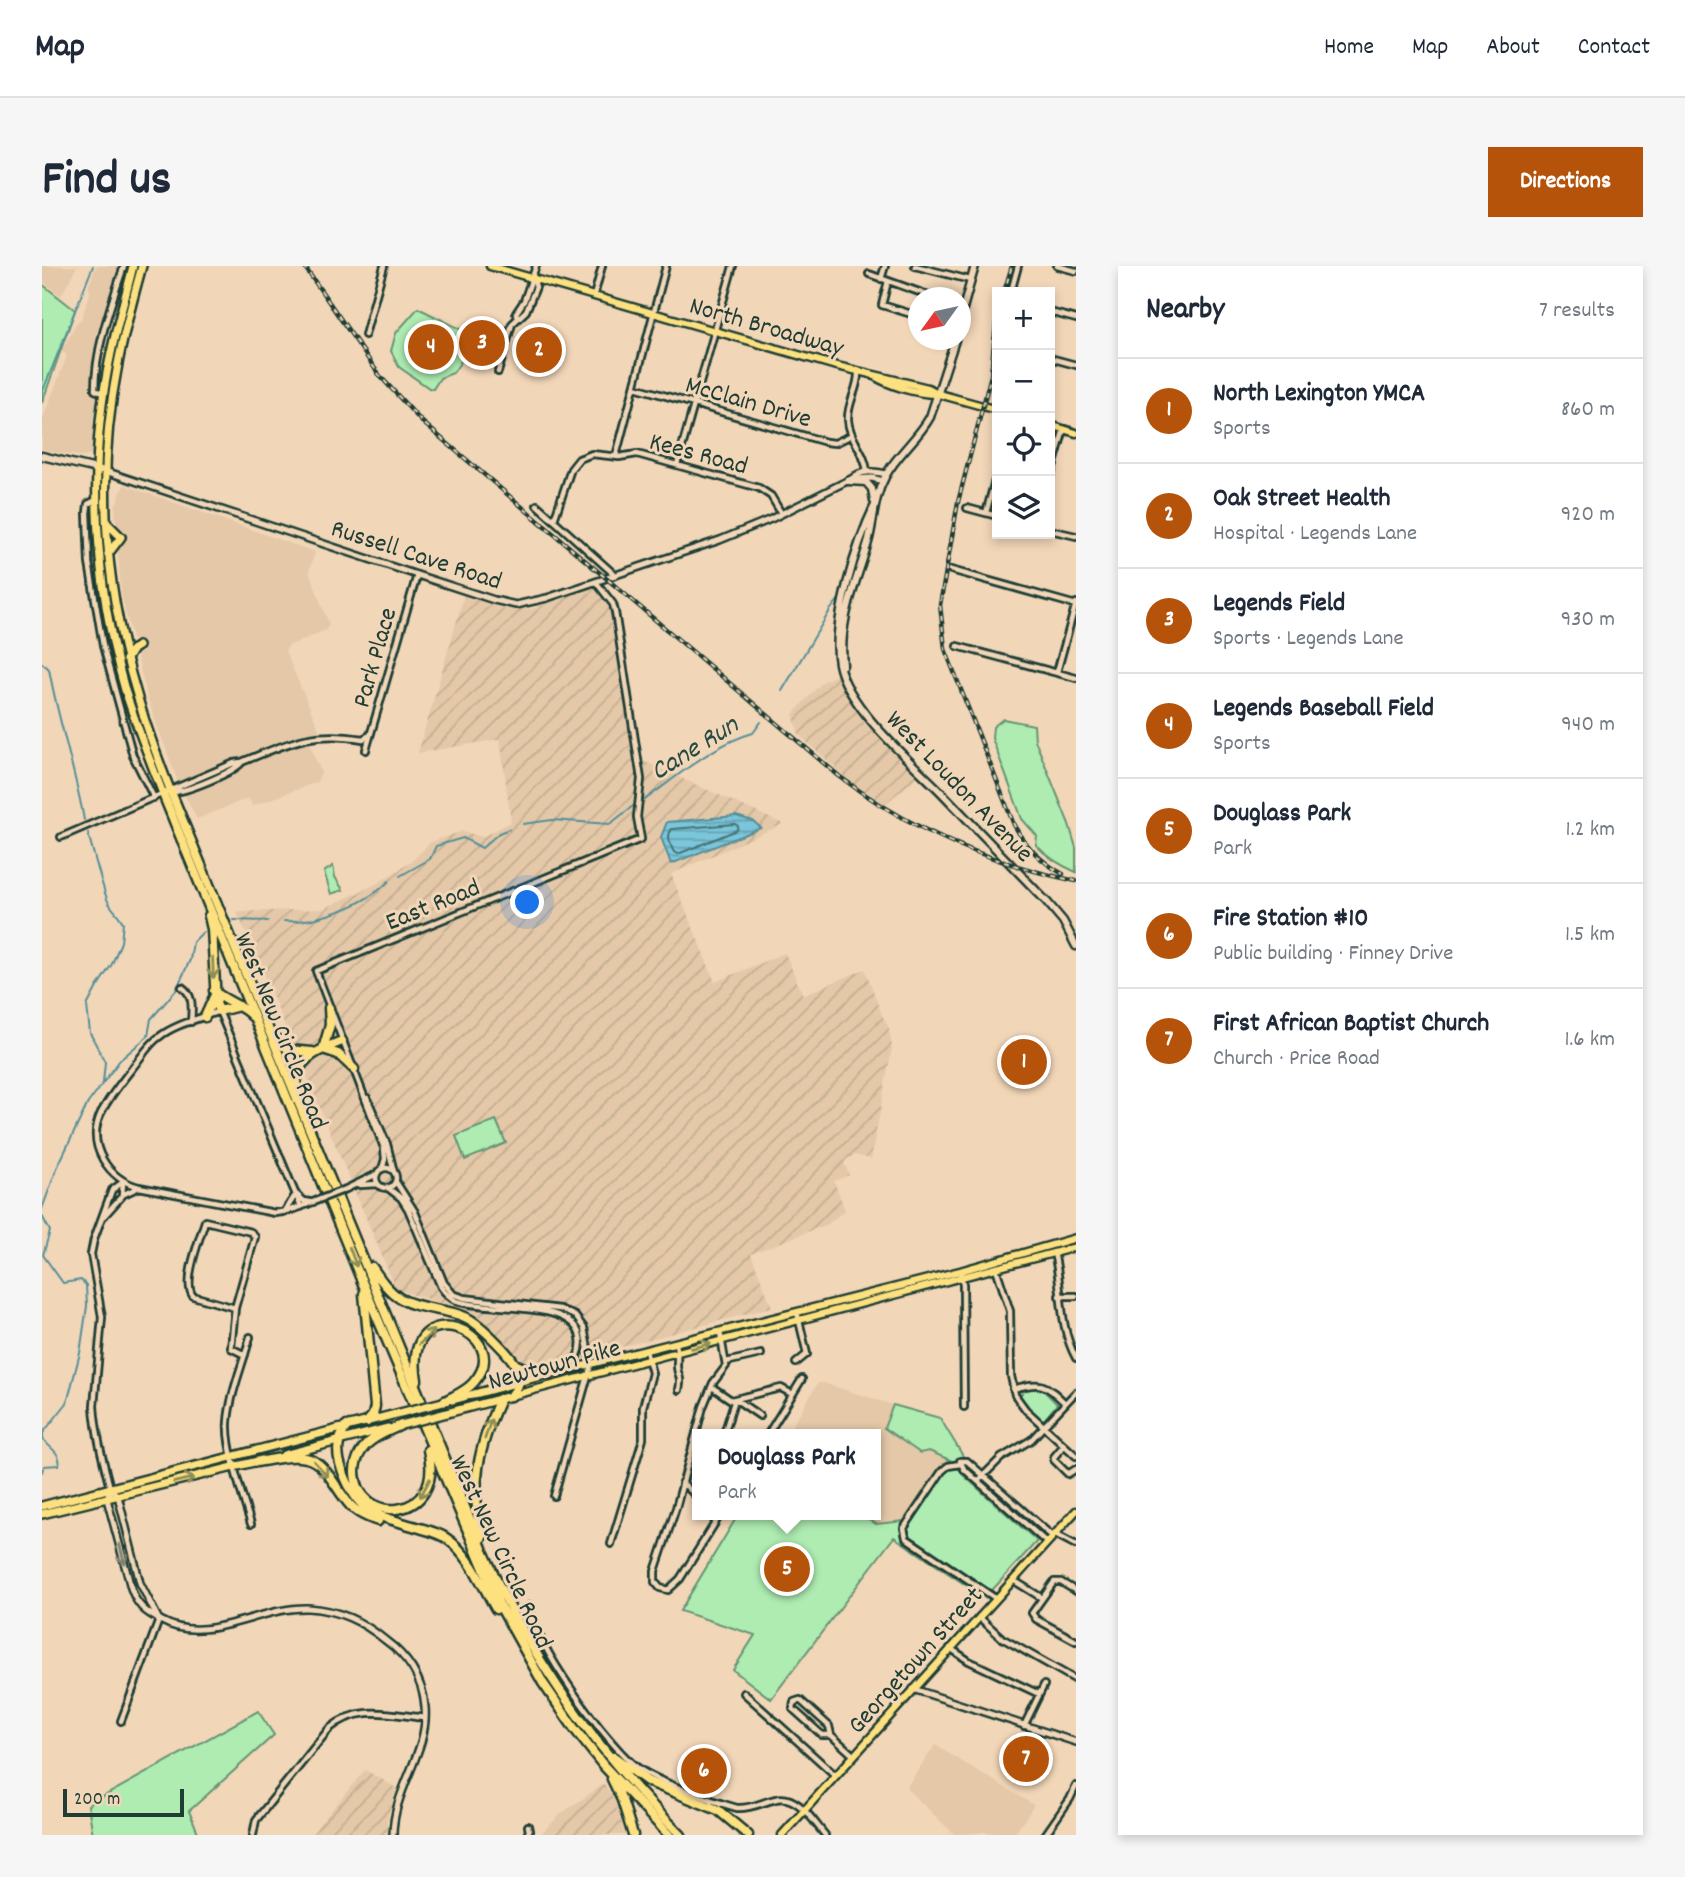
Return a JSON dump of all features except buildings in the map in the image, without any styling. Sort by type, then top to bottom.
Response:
[{"type":"highway","name":"West New Circle Road","points":[[134,266],[110,355],[104,394],[101,470],[108,555],[121,640],[143,719],[205,897],[481,1566],[517,1640],[574,1728],[603,1765]]},
{"type":"highway","name":"West New Circle Road","points":[[142,266],[117,367],[97,501],[101,566],[111,633],[128,699],[270,1029],[490,1567],[528,1643],[585,1728]]},
{"type":"highway","points":[[106,522],[121,537],[108,555]]},
{"type":"highway","points":[[121,640],[138,646],[126,660]]},
{"type":"highway","points":[[205,897],[212,929],[214,994],[219,1011],[239,1006]]},
{"type":"highway","points":[[214,994],[239,1006],[257,1021]]},
{"type":"highway","points":[[205,1017],[214,994]]},
{"type":"highway","points":[[299,1100],[296,1082],[301,1064],[319,1050],[330,1025],[328,1008]]},
{"type":"highway","points":[[270,1029],[282,1045],[296,1052],[319,1050],[342,1041]]},
{"type":"highway","points":[[319,1050],[338,1054],[354,1069]]},
{"type":"highway","points":[[296,1052],[301,1064]]},
{"type":"highway","points":[[364,1256],[384,1284],[401,1299],[455,1313],[475,1322],[514,1363],[519,1372],[519,1382],[511,1396]]},
{"type":"highway","points":[[363,1284],[376,1406],[367,1422]]},
{"type":"highway","points":[[421,1400],[415,1364],[419,1344],[434,1329],[456,1326],[477,1339],[483,1362],[480,1374],[471,1386],[443,1402]]},
{"type":"highway","points":[[514,1363],[527,1371],[550,1374]]},
{"type":"highway","name":"Newtown Pike","points":[[42,1506],[519,1382]]},
{"type":"highway","name":"Newtown Pike","points":[[42,1514],[235,1468],[511,1396]]},
{"type":"highway","points":[[490,1567],[476,1511],[475,1485],[484,1444],[500,1399]]},
{"type":"highway","points":[[401,1425],[379,1435],[366,1445],[356,1464],[357,1483],[363,1495],[373,1504],[391,1509],[413,1503],[422,1496],[428,1486],[431,1460],[422,1423]]},
{"type":"highway","points":[[347,1426],[338,1441],[340,1465],[358,1503],[372,1513],[446,1538],[462,1553],[508,1631],[517,1640]]},
{"type":"highway","points":[[257,1462],[295,1457],[312,1460],[356,1510],[378,1521],[412,1526]]},
{"type":"highway","points":[[585,1728],[634,1787],[681,1835]]},
{"type":"highway","points":[[585,1728],[632,1772],[718,1810],[748,1835]]},
{"type":"highway","points":[[603,1765],[619,1791],[633,1835]]},
{"type":"highway","points":[[603,1765],[669,1835]]},
{"type":"main road","name":"North Broadway","points":[[489,266],[872,375],[882,381],[927,394],[939,394],[992,409]]},
{"type":"main road","points":[[968,287],[975,266]]},
{"type":"main road","name":"West Loudon Avenue","points":[[952,350],[939,394],[923,429],[884,477],[861,539],[838,621],[837,652],[841,672],[864,712],[1056,912],[1076,946]]},
{"type":"main road","points":[[1055,426],[1076,433]]},
{"type":"main road","name":"Russell Cave Road","points":[[42,456],[101,470]]},
{"type":"main road","points":[[850,480],[866,482],[872,489],[875,504]]},
{"type":"main road","name":"Newtown Pike","points":[[511,1396],[859,1305],[962,1275],[993,1261],[1076,1238]]},
{"type":"main road","name":"Newtown Pike","points":[[519,1382],[858,1297],[996,1269],[1076,1247]]},
{"type":"main road","points":[[858,1297],[859,1305]]},
{"type":"main road","points":[[813,1308],[816,1316]]},
{"type":"main road","name":"Georgetown Street","points":[[782,1835],[1076,1511]]},
{"type":"street","points":[[104,394],[95,390],[99,357],[111,303],[124,266]]},
{"type":"street","points":[[365,335],[384,266]]},
{"type":"street","points":[[498,372],[512,324],[526,312],[536,288],[533,278],[536,266]]},
{"type":"street","points":[[594,296],[601,266]]},
{"type":"street","points":[[616,456],[666,266]]},
{"type":"street","points":[[677,465],[733,266]]},
{"type":"street","points":[[881,279],[885,266]]},
{"type":"street","points":[[915,266],[970,280]]},
{"type":"street","points":[[1012,287],[1018,266]]},
{"type":"street","points":[[1057,266],[1076,271]]},
{"type":"street","points":[[869,274],[908,288]]},
{"type":"street","points":[[888,281],[882,304],[908,312]]},
{"type":"street","points":[[1055,313],[1076,319]]},
{"type":"street","points":[[1055,359],[1076,365]]},
{"type":"street","points":[[858,372],[859,379],[848,416],[852,435],[866,463],[867,472]]},
{"type":"street","name":"McClain Drive","points":[[635,387],[831,443],[840,442],[852,435]]},
{"type":"street","points":[[1050,476],[1064,429]]},
{"type":"street","name":"Kees Road","points":[[554,520],[571,469],[583,456],[592,454],[637,454],[764,490],[781,513]]},
{"type":"street","name":"Russell Cave Road","points":[[101,470],[416,575],[516,605],[539,601],[720,540],[856,475],[867,472],[884,477]]},
{"type":"street","points":[[986,513],[996,476]]},
{"type":"street","points":[[850,480],[884,477]]},
{"type":"street","points":[[97,501],[88,504],[87,515],[91,575],[100,635],[133,756],[154,798]]},
{"type":"street","points":[[537,505],[615,576]]},
{"type":"street","points":[[967,508],[992,515]]},
{"type":"street","points":[[1055,531],[1076,536]]},
{"type":"street","points":[[951,570],[1076,604],[1056,673]]},
{"type":"street","name":"Park Place","points":[[366,750],[416,575]]},
{"type":"street","name":"East Road","points":[[328,1008],[316,971],[641,839],[637,817],[641,779],[615,612],[613,604],[596,582]]},
{"type":"street","points":[[957,646],[1076,678]]},
{"type":"street","points":[[61,837],[234,763],[314,736],[337,735],[363,739],[368,736]]},
{"type":"street","points":[[182,987],[192,1003],[191,1022]]},
{"type":"street","points":[[301,1207],[219,1011],[162,1034],[153,1042],[125,1077],[101,1114],[97,1127],[99,1151],[112,1173],[123,1182],[253,1210],[284,1212],[301,1207],[346,1189],[377,1174],[385,1159],[384,1148],[328,1008]]},
{"type":"street","points":[[363,1093],[387,1144],[396,1182],[415,1212],[449,1291],[464,1298],[560,1309],[568,1312],[584,1328],[591,1365],[554,1496]]},
{"type":"street","points":[[382,1169],[387,1168],[394,1172]]},
{"type":"street","points":[[112,1173],[112,1189],[93,1239],[91,1254],[103,1317],[94,1406],[99,1445],[110,1488],[107,1499],[134,1596],[144,1611],[173,1626],[195,1629],[291,1609],[325,1610],[349,1616],[372,1629],[408,1661],[421,1688],[424,1734],[397,1801],[393,1835]]},
{"type":"street","points":[[377,1174],[378,1184],[382,1188],[388,1188],[396,1182]]},
{"type":"street","points":[[112,1189],[123,1182]]},
{"type":"street","points":[[122,1196],[123,1182]]},
{"type":"street","points":[[346,1189],[364,1184],[378,1184]]},
{"type":"street","points":[[102,1219],[122,1196],[139,1187]]},
{"type":"street","points":[[388,1188],[405,1203],[441,1287],[451,1298],[471,1304],[556,1314],[575,1325],[581,1348],[567,1371]]},
{"type":"street","points":[[296,1194],[307,1202],[318,1200]]},
{"type":"street","points":[[284,1212],[296,1194]]},
{"type":"street","points":[[235,1308],[194,1296],[189,1290],[189,1279],[205,1221],[251,1232],[255,1237],[235,1308],[231,1348],[245,1355]]},
{"type":"street","points":[[1054,1253],[1059,1273],[1059,1296],[1069,1343],[1076,1358]]},
{"type":"street","points":[[993,1261],[1010,1311],[1013,1389],[1021,1405],[1076,1456]]},
{"type":"street","points":[[962,1275],[964,1407]]},
{"type":"street","points":[[1059,1296],[1076,1296]]},
{"type":"street","points":[[796,1363],[807,1354],[797,1312]]},
{"type":"street","points":[[698,1429],[712,1387],[724,1370],[726,1362],[720,1332]]},
{"type":"street","points":[[250,1337],[228,1423],[235,1468],[251,1524]]},
{"type":"street","points":[[676,1343],[679,1359],[677,1369],[681,1378],[679,1390]]},
{"type":"street","points":[[611,1544],[643,1439],[643,1407],[652,1373],[646,1351]]},
{"type":"street","points":[[726,1362],[761,1354]]},
{"type":"street","points":[[771,1429],[802,1379]]},
{"type":"street","points":[[1013,1389],[1032,1383],[1044,1384],[1066,1403]]},
{"type":"street","points":[[712,1387],[728,1399],[780,1388],[792,1394]]},
{"type":"street","points":[[978,1481],[1001,1458],[1031,1440],[1076,1392]]},
{"type":"street","points":[[735,1399],[760,1416]]},
{"type":"street","points":[[726,1429],[735,1399]]},
{"type":"street","points":[[1064,1445],[1054,1460],[1068,1474],[1076,1469]]},
{"type":"street","points":[[692,1448],[658,1562],[655,1582],[660,1588],[668,1590],[680,1579],[715,1520]]},
{"type":"street","points":[[995,1598],[906,1538],[904,1528],[942,1471],[948,1466],[960,1464],[960,1461],[967,1461],[1051,1537]]},
{"type":"street","points":[[960,1464],[1051,1537],[1076,1545]]},
{"type":"street","points":[[682,1482],[692,1492]]},
{"type":"street","points":[[110,1488],[118,1496],[140,1583],[159,1619],[121,1721]]},
{"type":"street","points":[[1012,1579],[1042,1598]]},
{"type":"street","points":[[1076,1591],[1061,1582],[1054,1582],[1032,1615],[1076,1641]]},
{"type":"street","points":[[530,1606],[533,1626],[567,1682],[611,1742],[636,1768],[653,1777],[737,1808],[750,1808],[785,1798],[804,1810],[825,1835]]},
{"type":"street","points":[[979,1617],[1002,1638],[1076,1680]]},
{"type":"street","points":[[950,1648],[969,1661],[1040,1694]]},
{"type":"street","points":[[1024,1726],[1044,1685]]},
{"type":"street","points":[[912,1689],[1076,1742]]},
{"type":"street","points":[[744,1693],[835,1775]]},
{"type":"street","points":[[831,1735],[822,1735],[793,1709],[794,1702],[800,1700],[830,1726],[831,1735],[853,1755]]},
{"type":"street","points":[[253,1835],[256,1820],[337,1722],[352,1714],[372,1712],[425,1718]]},
{"type":"street","points":[[1045,1835],[1076,1786]]},
{"type":"street","points":[[1070,1799],[1076,1801]]},
{"type":"street","points":[[527,1835],[530,1830],[528,1826]]},
{"type":"shaded area","points":[[42,266],[77,266],[61,296],[42,281]]},
{"type":"shaded area","points":[[96,266],[122,266],[112,295],[93,394],[98,398],[93,423],[93,453],[84,457],[42,450],[42,421],[67,356],[62,351],[81,319]]},
{"type":"shaded area","points":[[124,485],[315,552],[309,571],[329,624],[326,630],[288,646],[285,651],[319,729],[310,745],[321,772],[317,782],[252,806],[249,798],[197,819],[178,782],[148,700],[121,594],[115,507]]},
{"type":"shaded area","points":[[593,587],[601,593],[612,614],[632,756],[783,824],[671,874],[715,982],[785,953],[803,995],[865,969],[889,1028],[892,1048],[871,1159],[855,1155],[847,1159],[844,1163],[849,1175],[834,1181],[845,1210],[828,1224],[751,1254],[772,1307],[565,1362],[523,1364],[488,1327],[465,1311],[396,1289],[237,912],[323,909],[378,883],[411,862],[431,842],[463,831],[482,837],[511,822],[500,739],[418,753],[464,596],[504,609],[532,609]]},
{"type":"shaded area","points":[[838,674],[849,701],[863,721],[917,777],[884,805],[850,781],[799,735],[793,714],[822,682]]},
{"type":"shaded area","points":[[818,1383],[823,1383],[893,1405],[885,1428],[951,1460],[905,1522],[875,1524],[869,1520],[881,1520],[881,1429],[790,1429]]},
{"type":"shaded area","points":[[935,1745],[1034,1805],[1014,1835],[983,1832],[955,1835],[906,1788]]},
{"type":"shaded area","points":[[365,1770],[397,1788],[387,1820],[388,1835],[311,1835]]},
{"type":"shaded area","points":[[604,1784],[615,1800],[625,1835],[540,1835],[562,1813]]},
{"type":"green space","points":[[42,284],[75,310],[42,403]]},
{"type":"green space","points":[[418,308],[472,335],[473,344],[453,373],[440,378],[433,389],[399,367],[391,351],[396,333]]},
{"type":"green space","points":[[1003,719],[1034,725],[1035,740],[1076,848],[1076,872],[1040,849],[1036,845],[1037,836],[1022,819],[992,738],[993,727]]},
{"type":"green space","points":[[333,866],[335,877],[343,890],[331,894],[324,872]]},
{"type":"green space","points":[[496,1120],[506,1143],[465,1160],[456,1136]]},
{"type":"green space","points":[[1042,1389],[1057,1404],[1044,1420],[1027,1407],[1020,1396],[1024,1390]]},
{"type":"green space","points":[[893,1405],[940,1418],[963,1456],[963,1475],[1037,1541],[985,1598],[894,1537],[771,1699],[733,1670],[755,1635],[680,1611],[735,1520],[870,1520],[876,1524],[905,1521],[950,1460],[929,1451],[920,1453],[884,1428]]},
{"type":"green space","points":[[258,1711],[274,1735],[189,1811],[199,1835],[93,1835],[88,1805]]},
{"type":"water","points":[[736,816],[753,821],[761,828],[671,864],[661,837],[667,822]]},
{"type":"waterway","points":[[42,393],[93,266]]},
{"type":"waterway","name":"Cane Run","points":[[782,691],[842,595]]},
{"type":"waterway","points":[[42,663],[49,669],[84,820]]},
{"type":"waterway","name":"Cane Run","points":[[643,801],[710,753],[753,733],[761,722]]},
{"type":"waterway","name":"Cane Run","points":[[523,824],[552,820],[610,824],[633,806]]},
{"type":"waterway","name":"Cane Run","points":[[400,876],[430,859],[436,846],[463,838],[482,848],[499,833],[509,829]]},
{"type":"waterway","points":[[88,833],[107,899],[123,923],[121,942],[112,964],[87,1006],[90,1033],[105,1062],[103,1082]]},
{"type":"waterway","name":"Cane Run","points":[[284,921],[311,919],[340,911],[367,898],[389,881]]},
{"type":"waterway","name":"Cane Run","points":[[234,920],[268,921]]},
{"type":"waterway","name":"Cane Run","points":[[42,1209],[57,1168],[88,1103],[120,1060],[148,1036],[151,1019],[176,990],[190,960],[193,942],[203,932]]},
{"type":"waterway","name":"Cane Run","points":[[42,1216],[50,1231],[43,1255],[63,1283],[81,1280],[86,1285],[87,1306],[80,1353],[67,1403],[43,1433],[43,1439],[59,1457],[59,1465],[44,1466],[42,1472]]},
{"type":"railway","points":[[304,266],[380,376],[421,421],[839,776],[894,813],[952,842],[1012,865],[1076,881]]},
{"type":"railway","points":[[1006,287],[1012,266]]},
{"type":"railway","points":[[993,350],[991,375],[958,502],[940,605],[945,649],[1014,825],[1035,853],[1063,874]]},
{"type":"place","name":"Legends Field","points":[[482,343]]},
{"type":"place","name":"Legends Baseball Field","points":[[431,347]]},
{"type":"place","name":"Oak Street Health","points":[[539,350]]},
{"type":"place","name":"North Lexington YMCA","points":[[1024,1062]]},
{"type":"place","name":"Douglass Park","points":[[787,1569]]},
{"type":"place","name":"First African Baptist Church","points":[[1026,1759]]},
{"type":"place","name":"Fire Station #10","points":[[704,1771]]}]
